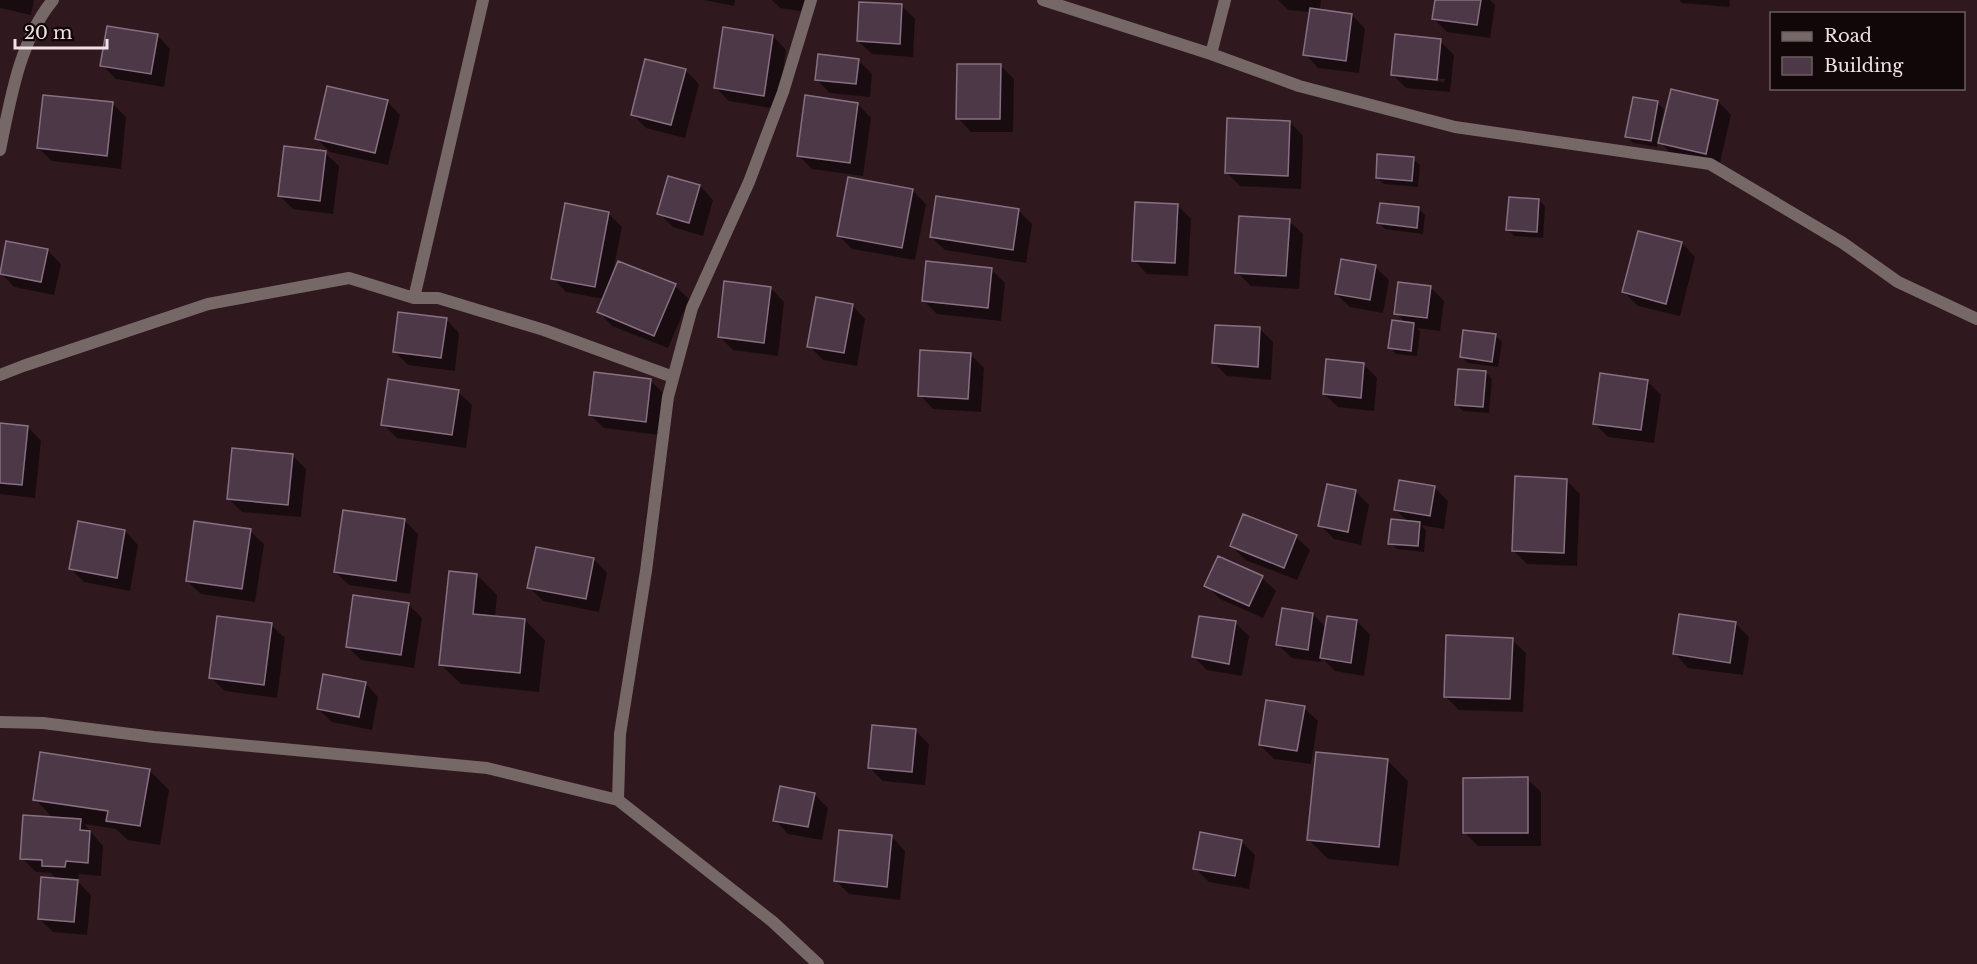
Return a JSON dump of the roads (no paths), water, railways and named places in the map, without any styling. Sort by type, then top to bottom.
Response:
[{"type":"street","points":[[0,150],[11,97],[28,41],[53,0]]},
{"type":"street","points":[[414,298],[483,0]]},
{"type":"street","points":[[618,800],[620,734],[646,571],[668,397],[692,308],[750,182],[783,92],[811,0]]},
{"type":"street","points":[[1043,0],[1211,54],[1299,86],[1455,127],[1710,164],[1843,243],[1898,282],[1977,319]]},
{"type":"street","points":[[1211,54],[1226,0]]},
{"type":"street","points":[[0,375],[208,304],[349,278],[414,298],[438,298],[533,327],[673,377]]},
{"type":"street","points":[[0,722],[43,723],[154,737],[487,768],[618,800],[773,922],[818,964]]}]
